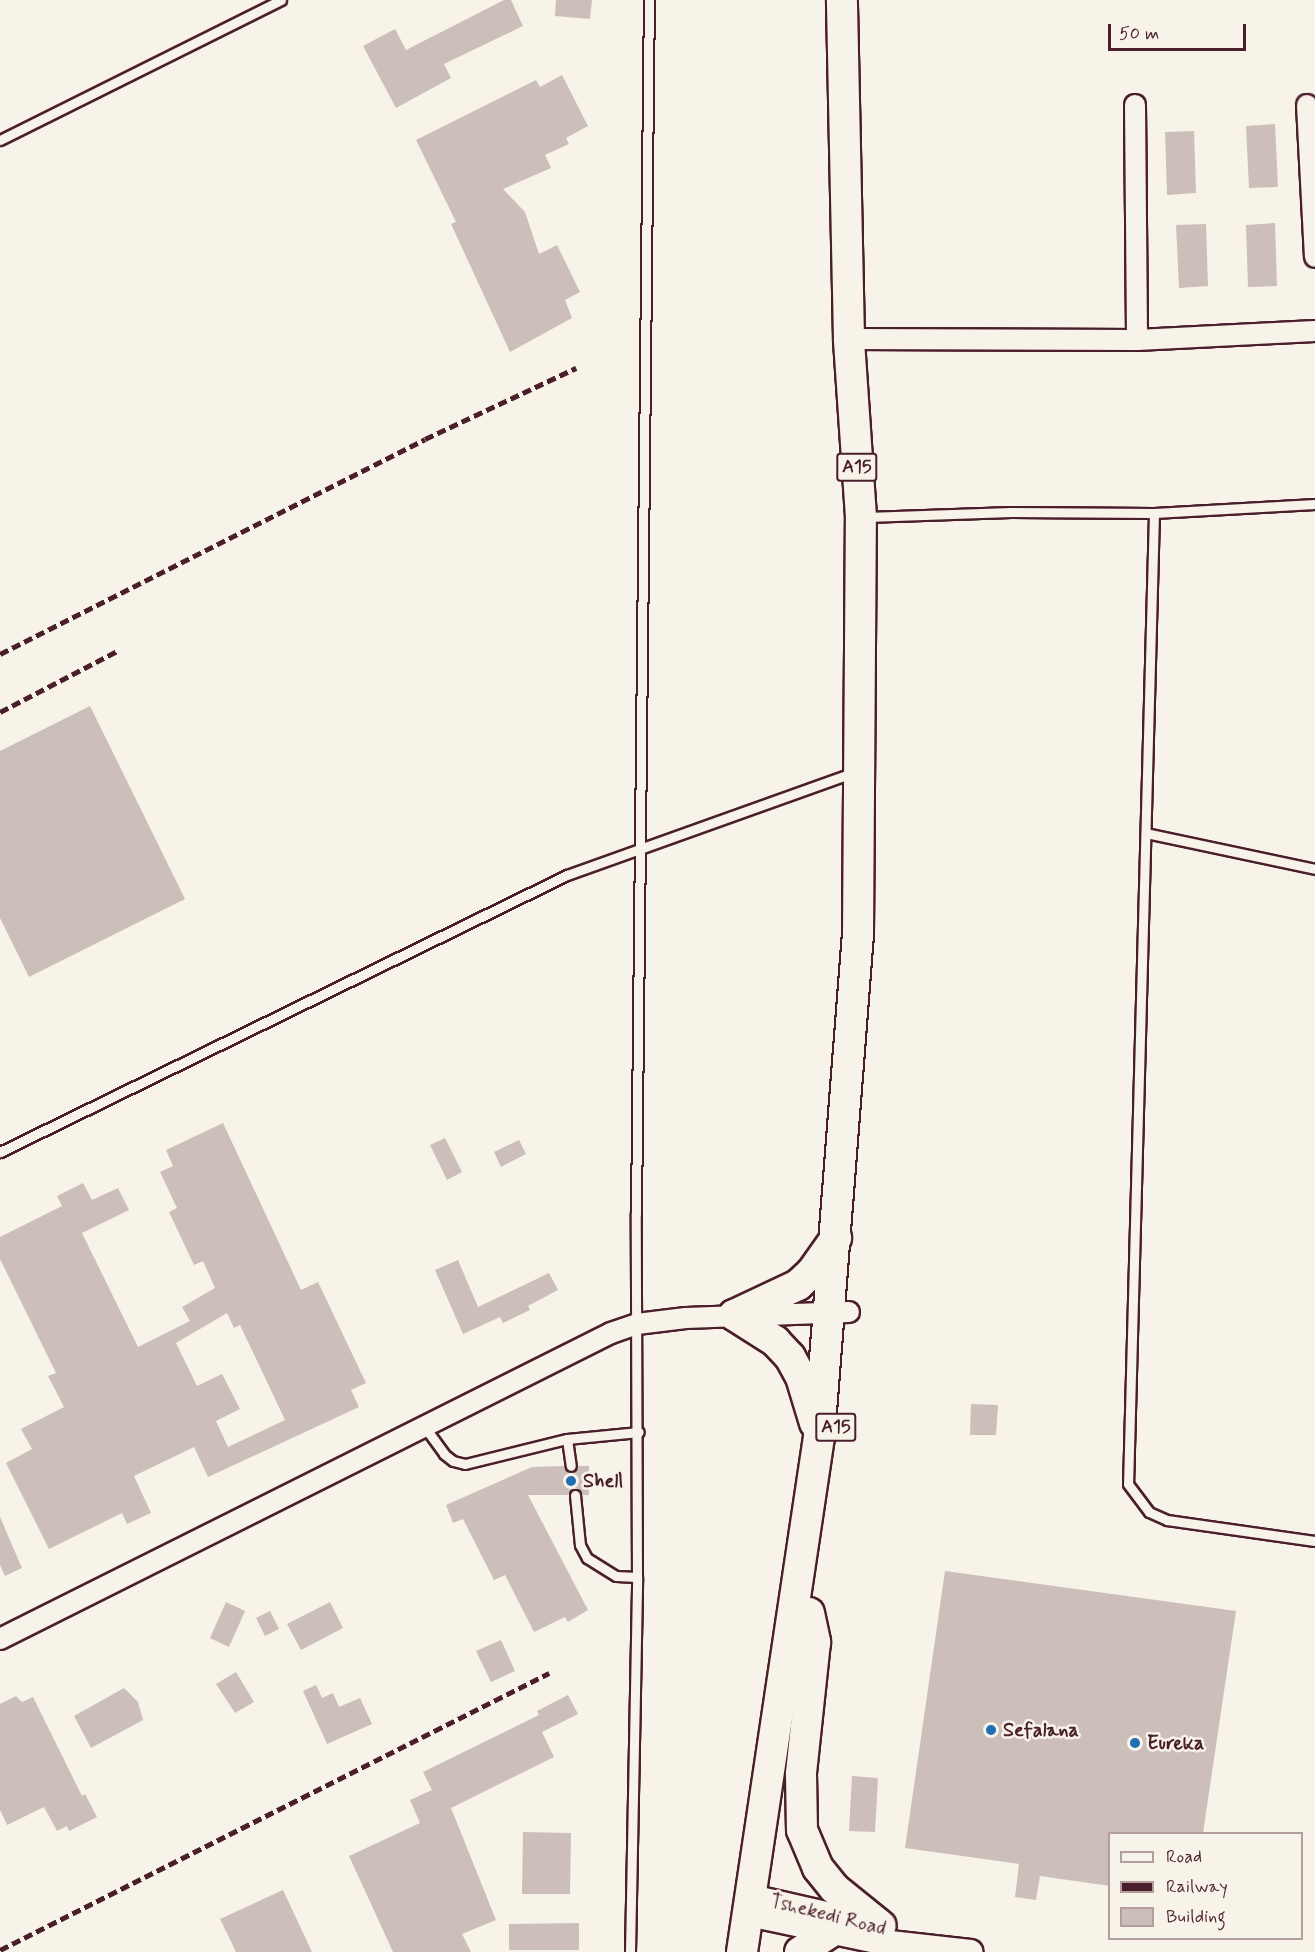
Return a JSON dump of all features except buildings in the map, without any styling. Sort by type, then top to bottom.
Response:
[{"type":"main road","name":"A15","points":[[759,1952],[758,1907],[819,1437],[840,1311],[837,1236],[858,934],[862,769],[861,517],[849,339],[842,0]]},
{"type":"main road","name":"A15","points":[[742,1952],[758,1907],[809,1613],[833,1454],[840,1311],[863,1090],[864,997],[862,942],[858,934]]},
{"type":"main road","points":[[734,1315],[798,1285],[812,1272],[837,1236]]},
{"type":"main road","points":[[734,1315],[775,1341],[790,1357],[801,1377],[819,1437]]},
{"type":"main road","points":[[809,1613],[815,1642],[801,1774],[802,1830],[818,1868],[829,1881],[881,1926]]},
{"type":"main road","points":[[800,1952],[829,1933]]},
{"type":"street","points":[[1135,105],[1137,340]]},
{"type":"street","points":[[1307,105],[1315,257]]},
{"type":"street","points":[[849,339],[1137,340],[1315,331]]},
{"type":"street","points":[[0,1639],[610,1333],[637,1324],[734,1315],[840,1311]]},
{"type":"street","name":"Tshekedi Road","points":[[758,1907],[881,1926],[932,1946]]},
{"type":"street","name":"Tshekedi Road","points":[[758,1907],[829,1933],[932,1946]]},
{"type":"street","points":[[932,1946],[970,1952]]},
{"type":"lane","points":[[0,140],[281,0]]},
{"type":"lane","points":[[630,1952],[639,1432],[637,1324],[649,0]]},
{"type":"lane","points":[[861,517],[1154,513],[1315,504]]},
{"type":"lane","points":[[1154,513],[1146,833],[1138,968],[1128,1484],[1149,1512],[1167,1520],[1315,1540]]},
{"type":"lane","points":[[0,1152],[535,890],[642,847],[862,769]]},
{"type":"lane","points":[[1146,833],[1315,869]]},
{"type":"lane","points":[[424,1426],[444,1454],[453,1461],[465,1464],[567,1439],[639,1432]]},
{"type":"lane","points":[[567,1439],[571,1466]]},
{"type":"lane","points":[[574,1495],[580,1545],[587,1558],[616,1576],[637,1577]]},
{"type":"railway","points":[[0,654],[425,439],[576,368]]},
{"type":"railway","points":[[0,712],[117,651]]},
{"type":"railway","points":[[0,1950],[549,1673]]},
{"type":"place","name":"Shell","points":[[571,1481]]},
{"type":"place","name":"Sefalana","points":[[991,1730]]},
{"type":"place","name":"Eureka","points":[[1135,1743]]}]
